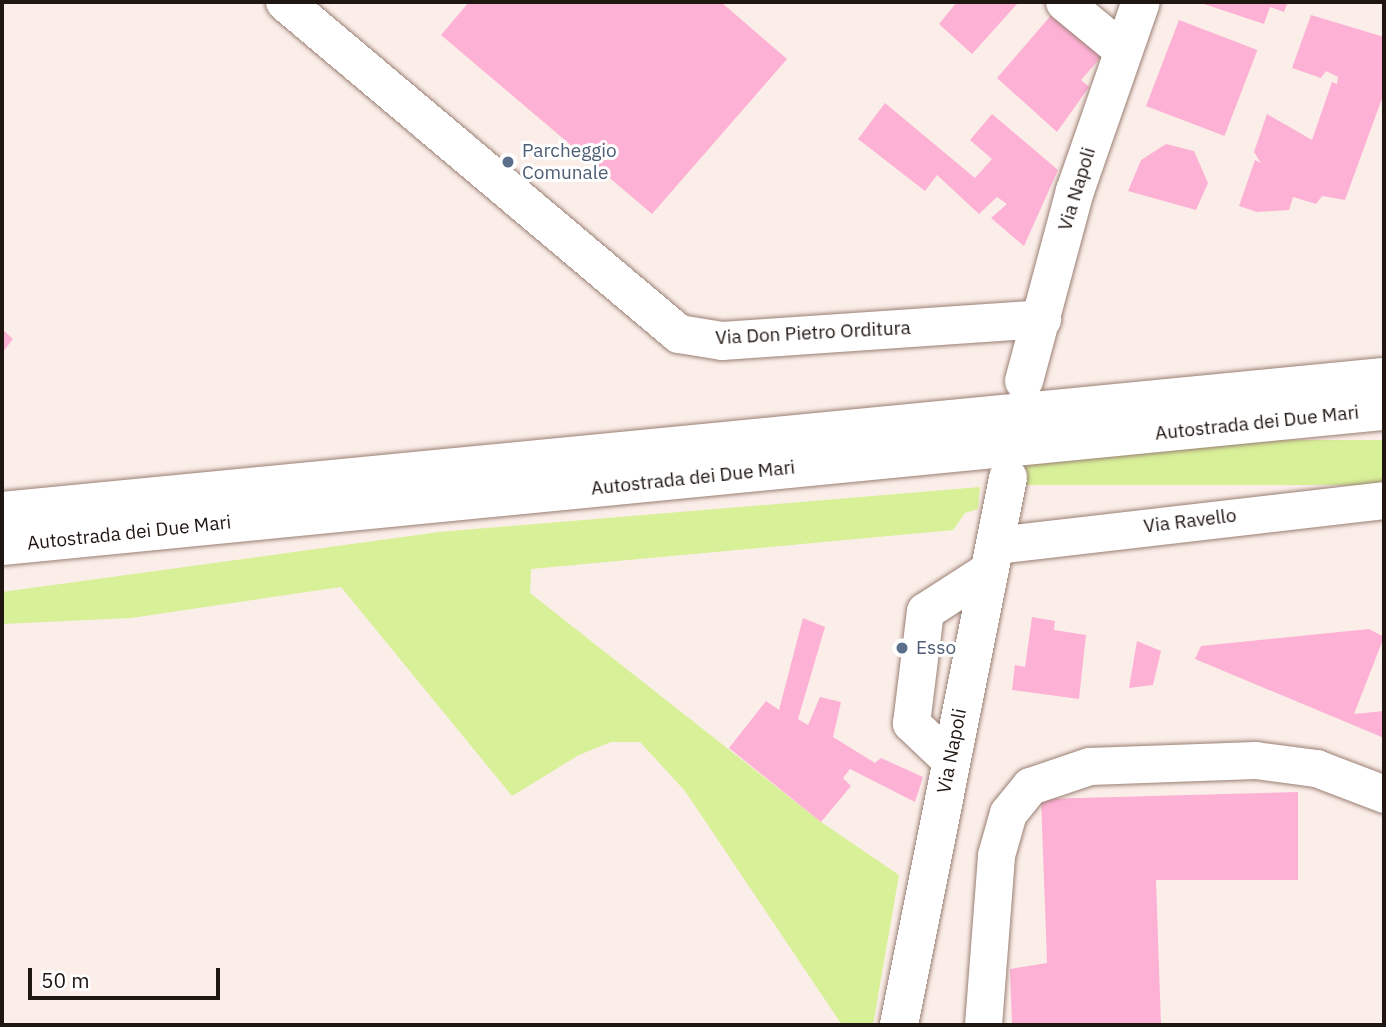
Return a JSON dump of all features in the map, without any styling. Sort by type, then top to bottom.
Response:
[{"type":"main road","name":"Via Don Pietro Orditura","points":[[285,2],[679,334],[722,341],[1042,319]]},
{"type":"main road","name":"Via Napoli","points":[[1024,381],[1122,50],[1141,2]]},
{"type":"main road","name":"Autostrada dei Due Mari","points":[[2,511],[1384,377]]},
{"type":"main road","name":"Autostrada dei Due Mari","points":[[2,546],[1384,411]]},
{"type":"main road","name":"Via Napoli","points":[[899,1025],[1008,478]]},
{"type":"street","points":[[1064,2],[1122,50]]},
{"type":"street","name":"Via Ravello","points":[[993,557],[1384,500]]},
{"type":"street","points":[[950,760],[911,723],[925,611],[993,557]]},
{"type":"street","points":[[983,1025],[996,855],[1008,813],[1030,786],[1089,766],[1255,760],[1316,768],[1384,794]]},
{"type":"green space","points":[[1025,440],[1384,440],[1384,485],[1025,485]]},
{"type":"green space","points":[[980,487],[978,509],[965,513],[953,530],[531,569],[530,593],[821,822],[899,875],[873,1025],[842,1025],[685,791],[640,742],[611,742],[579,755],[512,796],[341,587],[131,618],[2,624],[2,592],[439,532]]},
{"type":"building","points":[[469,2],[721,2],[787,59],[652,214],[441,35]]},
{"type":"building","points":[[957,2],[1019,2],[972,54],[939,24]]},
{"type":"building","points":[[1198,2],[1288,2],[1284,12],[1270,7],[1264,24]]},
{"type":"building","points":[[1053,13],[1102,56],[1081,80],[1089,87],[1057,132],[997,78]]},
{"type":"building","points":[[1311,15],[1384,37],[1384,93],[1345,200],[1322,196],[1316,204],[1293,197],[1289,210],[1257,212],[1239,206],[1255,160],[1261,163],[1254,152],[1267,114],[1312,140],[1332,82],[1337,84],[1338,77],[1326,71],[1321,78],[1292,68]]},
{"type":"building","points":[[1179,20],[1257,50],[1224,136],[1146,106]]},
{"type":"building","points":[[885,103],[975,178],[992,159],[970,140],[992,114],[1058,170],[1024,246],[991,218],[1007,204],[997,197],[979,214],[937,175],[925,191],[858,139]]},
{"type":"building","points":[[1166,144],[1194,151],[1208,183],[1196,210],[1128,191],[1141,160]]},
{"type":"building","points":[[2,329],[13,339],[2,353]]},
{"type":"building","points":[[1032,617],[1055,621],[1054,630],[1086,635],[1079,699],[1012,690],[1015,665],[1025,667]]},
{"type":"building","points":[[803,618],[825,627],[798,719],[808,725],[820,697],[841,702],[833,737],[875,763],[881,758],[923,777],[915,802],[850,769],[843,778],[851,786],[821,822],[729,748],[766,701],[779,710]]},
{"type":"building","points":[[1369,629],[1384,637],[1354,714],[1384,711],[1384,738],[1195,659],[1201,646]]},
{"type":"building","points":[[1137,641],[1161,651],[1153,685],[1129,688]]},
{"type":"building","points":[[1298,792],[1298,880],[1156,880],[1161,1025],[1012,1025],[1010,969],[1047,963],[1041,799]]},
{"type":"place","name":"Parcheggio Comunale","points":[[508,162]]},
{"type":"place","name":"Esso","points":[[902,648]]}]
